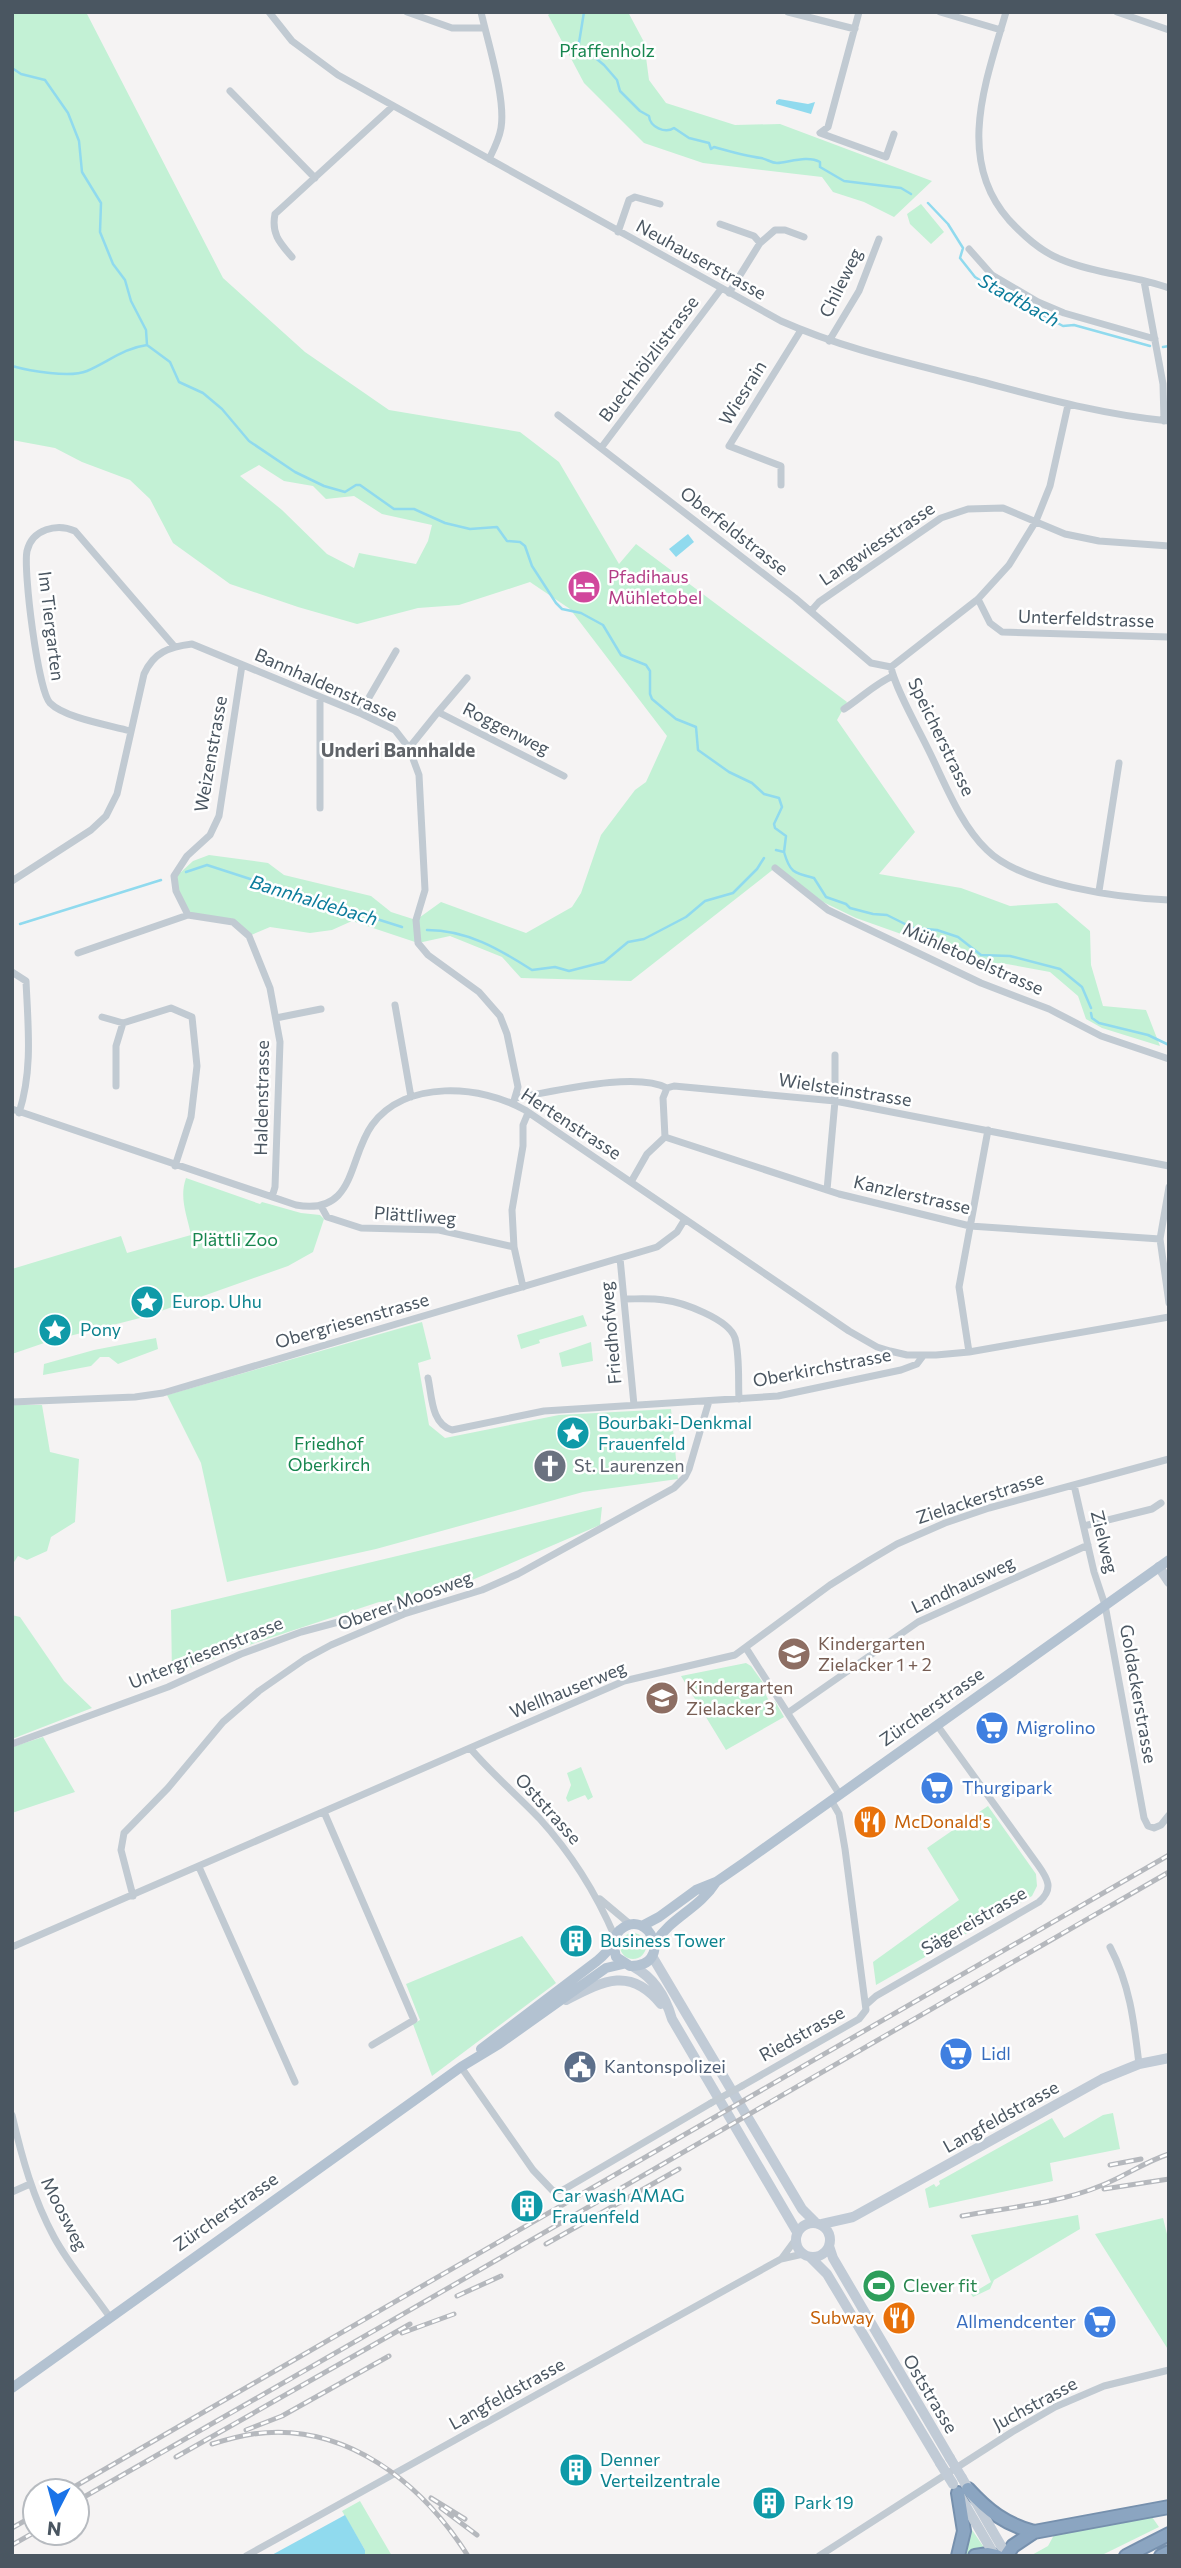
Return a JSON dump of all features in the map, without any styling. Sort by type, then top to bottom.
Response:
[{"type":"highway","points":[[960,2486],[996,2516],[1014,2526],[1034,2532]]},
{"type":"highway","points":[[958,2556],[964,2531],[960,2486]]},
{"type":"highway","points":[[975,2556],[1001,2555],[1034,2532],[1169,2507]]},
{"type":"highway","points":[[1126,2556],[1169,2534]]},
{"type":"highway","points":[[1161,2556],[1169,2552]]},
{"type":"main road","name":"Zürcherstrasse","points":[[636,1925],[659,1917],[696,1890],[716,1882],[1164,1564]]},
{"type":"main road","points":[[1164,1564],[1169,1581]]},
{"type":"main road","name":"Zürcherstrasse","points":[[655,1943],[667,1927],[706,1898],[716,1882]]},
{"type":"main road","points":[[628,1965],[643,1965],[652,1956],[655,1943],[651,1933],[636,1925],[621,1928],[614,1940],[616,1957],[628,1965],[649,1976],[668,2005],[672,2019]]},
{"type":"main road","name":"Zürcherstrasse","points":[[461,2067],[495,2037],[597,1961],[614,1940]]},
{"type":"main road","points":[[550,2009],[603,1982],[626,1981],[647,1989],[672,2019],[796,2235],[797,2247],[807,2255],[821,2255],[830,2243],[828,2231],[802,2209],[652,1956]]},
{"type":"main road","name":"Zürcherstrasse","points":[[12,2388],[109,2316],[461,2067],[550,2009],[606,1968],[628,1965]]},
{"type":"main road","name":"Langfeldstrasse","points":[[818,2223],[853,2217],[1100,2080],[1139,2064],[1169,2058]]},
{"type":"main road","name":"Langfeldstrasse","points":[[830,2243],[853,2217]]},
{"type":"main road","points":[[796,2235],[804,2224],[818,2223]]},
{"type":"main road","name":"Oststrasse","points":[[830,2243],[832,2258],[1001,2555]]},
{"type":"main road","name":"Oststrasse","points":[[807,2255],[827,2274],[945,2460]]},
{"type":"street","name":"Neuhauserstrasse","points":[[269,12],[292,41],[312,57],[393,106],[725,291],[801,330],[893,360],[1068,405],[1166,421]]},
{"type":"street","points":[[407,12],[452,28],[484,28]]},
{"type":"street","points":[[481,12],[500,98],[502,125],[489,159]]},
{"type":"street","points":[[788,12],[855,29]]},
{"type":"street","points":[[859,12],[828,127],[820,133],[886,157],[894,134]]},
{"type":"street","points":[[940,12],[1001,30]]},
{"type":"street","points":[[1006,12],[986,83],[978,124],[980,156],[986,178],[1003,213],[1024,235],[1049,254],[1074,264],[1169,288]]},
{"type":"street","points":[[1120,13],[1169,30]]},
{"type":"street","points":[[229,91],[315,178]]},
{"type":"street","points":[[292,257],[274,234],[275,214],[393,106]]},
{"type":"street","points":[[618,232],[629,200],[635,197],[660,204]]},
{"type":"street","points":[[720,224],[754,236],[760,243],[775,230],[785,230],[804,237]]},
{"type":"street","name":"Chileweg","points":[[829,341],[859,292],[879,239]]},
{"type":"street","name":"Buechhölzlistrasse","points":[[601,448],[760,243]]},
{"type":"street","points":[[969,249],[992,275],[1038,302],[1064,313],[1155,339]]},
{"type":"street","points":[[1144,281],[1163,384],[1166,421]]},
{"type":"street","name":"Wiesrain","points":[[781,485],[781,466],[729,446],[801,330]]},
{"type":"street","name":"Speicherstrasse","points":[[1068,405],[1050,486],[1036,521],[1009,565],[978,599],[892,672],[958,809],[986,850],[1007,866],[1055,882],[1169,900]]},
{"type":"street","name":"Oberfeldstrasse","points":[[558,415],[811,611],[871,663],[892,672]]},
{"type":"street","name":"Langwiesstrasse","points":[[811,611],[819,602],[951,513],[991,506],[1013,511],[1065,534],[1099,541],[1169,546]]},
{"type":"street","name":"Im Tiergarten","points":[[130,732],[62,711],[47,699],[40,677],[29,593],[27,551],[32,541],[46,529],[65,527],[75,530],[174,646]]},
{"type":"street","name":"Unterfeldstrasse","points":[[978,599],[990,624],[1002,632],[1169,637]]},
{"type":"street","name":"Bannhaldenstrasse","points":[[174,646],[192,644],[360,713],[395,730],[409,748],[419,775],[425,890],[416,920],[418,943],[428,955],[479,992],[500,1016],[507,1034],[518,1087],[514,1101]]},
{"type":"street","points":[[12,881],[85,834],[106,816],[117,794],[148,665],[153,657],[174,646]]},
{"type":"street","points":[[360,713],[396,652]]},
{"type":"street","name":"Weizenstrasse","points":[[188,915],[176,891],[174,876],[187,856],[210,835],[219,816],[242,665]]},
{"type":"street","points":[[844,709],[892,672]]},
{"type":"street","points":[[438,712],[467,678]]},
{"type":"street","points":[[320,697],[320,808]]},
{"type":"street","name":"Roggenweg","points":[[409,748],[438,712],[564,776]]},
{"type":"street","points":[[1100,891],[1119,763]]},
{"type":"street","name":"Mühletobelstrasse","points":[[775,868],[828,910],[981,983],[1049,1009],[1101,1036],[1169,1059]]},
{"type":"street","name":"Haldenstrasse","points":[[78,953],[188,915],[233,922],[249,936],[270,988],[280,1042],[275,1187],[272,1197]]},
{"type":"street","points":[[12,972],[26,981],[29,1042],[26,1091],[16,1111],[272,1197],[303,1206],[321,1206]]},
{"type":"street","points":[[395,1005],[411,1097]]},
{"type":"street","points":[[102,1017],[123,1023],[171,1008],[192,1017],[197,1066],[191,1116],[174,1166]]},
{"type":"street","points":[[276,1018],[321,1009]]},
{"type":"street","points":[[116,1086],[117,1046],[123,1023]]},
{"type":"street","points":[[827,1191],[835,1101],[835,1055]]},
{"type":"street","name":"Wielsteinstrasse","points":[[514,1101],[606,1083],[654,1082],[667,1088],[674,1086],[835,1101],[1169,1166]]},
{"type":"street","points":[[631,1182],[647,1154],[665,1137],[663,1098],[667,1088]]},
{"type":"street","name":"Hertenstrasse","points":[[321,1206],[345,1187],[374,1121],[400,1101],[437,1092],[471,1092],[514,1101],[856,1335],[890,1351],[923,1356]]},
{"type":"street","points":[[523,1287],[514,1247],[512,1210],[523,1146],[523,1125],[528,1112]]},
{"type":"street","points":[[970,1352],[959,1287],[988,1130]]},
{"type":"street","name":"Kanzlerstrasse","points":[[665,1137],[827,1191],[970,1226],[1160,1239]]},
{"type":"street","points":[[1169,1187],[1160,1239],[1169,1303]]},
{"type":"street","name":"Plättliweg","points":[[321,1206],[327,1217],[361,1228],[439,1230],[514,1247]]},
{"type":"street","name":"Obergriesenstrasse","points":[[12,1402],[135,1397],[163,1393],[620,1258],[665,1242],[685,1219]]},
{"type":"street","name":"Friedhofweg","points":[[620,1258],[634,1405]]},
{"type":"street","points":[[625,1299],[677,1303],[705,1313],[731,1331],[735,1343],[739,1399]]},
{"type":"street","name":"Oberkirchstrasse","points":[[428,1378],[438,1420],[444,1427],[452,1430],[544,1411],[778,1396],[901,1370],[917,1364],[923,1356],[970,1352],[1169,1317]]},
{"type":"street","name":"Oberer Moosweg","points":[[133,1896],[121,1850],[124,1833],[168,1788],[223,1721],[258,1691],[318,1651],[416,1609],[482,1590],[518,1574],[674,1488],[689,1469],[709,1401]]},
{"type":"street","name":"Zielackerstrasse","points":[[747,1648],[830,1585],[897,1544],[978,1511],[1169,1459]]},
{"type":"street","name":"Zielweg","points":[[1074,1485],[1105,1605]]},
{"type":"street","points":[[1084,1527],[1152,1509],[1161,1503]]},
{"type":"street","name":"Landhausweg","points":[[789,1712],[918,1622],[1088,1545]]},
{"type":"street","name":"Goldackerstrasse","points":[[1105,1605],[1144,1818],[1151,1828],[1157,1828],[1169,1815]]},
{"type":"street","name":"Untergriesenstrasse","points":[[12,1744],[168,1687],[241,1654],[301,1632],[387,1609],[416,1609]]},
{"type":"street","points":[[747,1648],[789,1712],[835,1798]]},
{"type":"street","name":"Wellhauserweg","points":[[12,1947],[624,1681],[728,1657],[747,1648]]},
{"type":"street","name":"Sägereistrasse","points":[[867,2004],[1039,1902],[1046,1896],[1049,1888],[1048,1880],[1038,1865],[937,1725]]},
{"type":"street","name":"Oststrasse","points":[[470,1748],[569,1854],[597,1897],[614,1940]]},
{"type":"street","name":"Riedstrasse","points":[[461,2067],[538,2176],[553,2191],[563,2190],[859,2019],[867,2004],[835,1798]]},
{"type":"street","points":[[324,1812],[414,2020],[372,2045]]},
{"type":"street","points":[[199,1867],[295,2082]]},
{"type":"street","name":"Oststrasse","points":[[597,1897],[636,1925]]},
{"type":"street","points":[[1110,1947],[1122,1969],[1132,2006],[1139,2064]]},
{"type":"street","points":[[864,1982],[884,1992]]},
{"type":"street","name":"Moosweg","points":[[12,2115],[30,2184],[55,2239],[109,2316]]},
{"type":"street","points":[[12,2192],[30,2184]]},
{"type":"street","name":"Langfeldstrasse","points":[[781,2259],[796,2235]]},
{"type":"street","name":"Langfeldstrasse","points":[[246,2556],[781,2259],[807,2255]]},
{"type":"street","name":"Juchstrasse","points":[[819,2556],[1055,2407],[1104,2386],[1169,2370]]},
{"type":"green space","points":[[12,12],[86,12],[223,278],[305,352],[389,410],[520,432],[559,462],[619,564],[636,544],[847,702],[837,720],[915,832],[879,874],[961,888],[1010,906],[1057,903],[1090,931],[1091,965],[1103,1006],[1146,1010],[1160,1046],[1102,1028],[1086,1019],[1078,996],[1050,972],[1001,963],[979,964],[943,939],[904,935],[856,918],[823,902],[775,868],[631,981],[521,978],[502,957],[450,936],[418,943],[352,921],[332,930],[310,933],[270,927],[249,936],[233,922],[188,915],[176,891],[175,873],[181,872],[193,861],[209,855],[268,863],[284,875],[371,896],[391,912],[416,920],[441,902],[526,933],[572,907],[581,893],[601,835],[635,790],[646,782],[667,736],[570,609],[530,582],[459,605],[418,608],[357,624],[230,584],[173,543],[150,499],[130,480],[82,462],[55,448],[12,440]],"holes":[[[259,465],[284,481],[313,486],[326,499],[354,496],[382,514],[432,525],[428,541],[416,564],[359,553],[354,568],[327,554],[282,510],[240,476]]]},
{"type":"green space","name":"Pfaffenholz","points":[[552,12],[628,12],[644,42],[649,80],[666,103],[735,125],[780,124],[932,181],[894,217],[864,202],[833,192],[822,177],[703,163],[644,143],[584,83],[548,15]]},
{"type":"green space","points":[[921,204],[944,232],[931,244],[910,224],[907,214]]},
{"type":"green space","name":"Plättli Zoo","points":[[186,1178],[260,1204],[262,1202],[301,1213],[320,1215],[324,1219],[313,1252],[288,1266],[144,1317],[50,1341],[12,1354],[12,1269],[121,1236],[127,1253],[191,1235],[183,1200]]},
{"type":"green space","points":[[583,1315],[587,1326],[539,1340],[540,1343],[521,1349],[517,1335]]},
{"type":"green space","name":"Friedhof Oberkirch","points":[[422,1322],[431,1359],[418,1363],[429,1425],[445,1438],[559,1415],[671,1409],[678,1479],[583,1492],[376,1549],[227,1582],[201,1463],[167,1395]]},
{"type":"green space","points":[[156,1338],[158,1349],[118,1364],[109,1357],[100,1357],[91,1366],[43,1375],[44,1364],[94,1350]]},
{"type":"green space","points":[[591,1342],[593,1361],[562,1367],[559,1353]]},
{"type":"green space","points":[[12,1402],[17,1405],[42,1405],[50,1452],[79,1459],[75,1522],[51,1537],[47,1551],[27,1560],[18,1556],[12,1565]]},
{"type":"green space","points":[[602,1507],[600,1525],[430,1598],[379,1602],[246,1646],[172,1675],[171,1610]]},
{"type":"green space","points":[[12,1615],[20,1617],[64,1681],[92,1708],[12,1739]]},
{"type":"green space","points":[[746,1663],[767,1688],[764,1691],[770,1703],[775,1701],[784,1717],[726,1750],[681,1676]]},
{"type":"green space","points":[[43,1737],[75,1792],[12,1813],[12,1747]]},
{"type":"green space","points":[[581,1767],[593,1797],[588,1800],[585,1795],[568,1802],[566,1798],[571,1785],[567,1773]]},
{"type":"green space","points":[[988,1806],[1036,1874],[1037,1886],[1032,1896],[876,1985],[873,1962],[959,1900],[927,1848]]},
{"type":"green space","points":[[633,1933],[642,1937],[646,1946],[642,1955],[633,1959],[624,1955],[620,1946],[624,1937]]},
{"type":"green space","points":[[522,1936],[556,1983],[432,2076],[413,2024],[420,2020],[406,1984]]},
{"type":"green space","points":[[1113,2113],[1120,2149],[1050,2163],[1053,2181],[929,2208],[925,2189],[934,2184],[936,2187],[940,2184],[939,2181],[1052,2118],[1064,2138],[1103,2115]]},
{"type":"green space","points":[[1078,2215],[1080,2229],[994,2280],[990,2289],[973,2297],[971,2294],[991,2282],[971,2235]]},
{"type":"green space","points":[[1163,2218],[1169,2242],[1169,2351],[1095,2234]]},
{"type":"green space","points":[[360,2501],[392,2556],[365,2556],[365,2550],[342,2511]]},
{"type":"green space","points":[[1152,2517],[1159,2527],[1100,2556],[1030,2556],[1048,2546],[1054,2535]]},
{"type":"green space","points":[[968,2524],[985,2549],[964,2556],[963,2554]]},
{"type":"water","points":[[779,99],[808,104],[815,102],[811,114],[776,104]]},
{"type":"water","points":[[688,534],[694,542],[676,557],[669,549]]},
{"type":"water","points":[[345,2515],[365,2550],[365,2556],[270,2556]]},
{"type":"waterway","name":"Stadtbach","points":[[584,12],[578,49],[604,65],[617,80],[620,91],[649,116],[658,128],[674,128],[689,138],[709,143],[711,149],[714,147],[775,163],[815,160],[820,162],[820,167],[844,181],[901,188],[911,194]]},
{"type":"waterway","points":[[12,68],[21,74],[45,80],[68,113],[79,141],[82,172],[101,203],[100,232],[113,264],[125,280],[131,301],[146,330],[147,345],[170,362],[179,382],[203,393],[222,409],[249,441],[295,472],[324,486],[345,492],[360,485],[394,509],[414,509],[445,523],[470,529],[497,527],[507,541],[520,542],[525,546],[532,566],[562,609],[581,613],[603,625],[621,655],[646,665],[650,671],[652,699],[676,719],[696,727],[698,750],[729,772],[752,783],[764,794],[779,798],[782,807],[774,824],[775,828],[786,836],[784,852]]},
{"type":"waterway","name":"Stadtbach","points":[[928,203],[948,224],[963,248],[960,258],[975,277],[1063,326],[1074,325],[1150,346]]},
{"type":"waterway","points":[[12,366],[50,373],[80,373],[131,349],[147,345]]},
{"type":"waterway","name":"Stadtbach","points":[[1163,347],[1169,346]]},
{"type":"waterway","name":"Bannhaldebach","points":[[776,850],[784,852]]},
{"type":"waterway","points":[[784,852],[791,868],[797,873],[814,878],[826,897],[850,908],[887,915],[913,928],[937,930],[958,937],[981,955],[1010,956],[1060,969],[1082,987],[1091,1008]]},
{"type":"waterway","name":"Bannhaldebach","points":[[427,930],[469,937],[495,948],[532,970],[555,967],[569,971],[604,962],[628,942],[644,939],[686,917],[705,901],[733,893],[764,858]]},
{"type":"waterway","name":"Bannhaldebach","points":[[186,872],[207,865],[278,888],[308,902],[326,903],[402,927]]},
{"type":"waterway","name":"Bannhaldebach","points":[[20,924],[161,880]]},
{"type":"waterway","points":[[1091,1013],[1092,1018],[1099,1023],[1148,1035],[1169,1045]]},
{"type":"railway","points":[[91,2477],[1169,1855]]},
{"type":"railway","points":[[91,2493],[1169,1872]]},
{"type":"railway","points":[[962,2216],[1050,2201],[1084,2192],[1169,2154]]},
{"type":"railway","points":[[1110,2165],[1141,2159]]},
{"type":"railway","points":[[546,2244],[679,2169]]},
{"type":"railway","points":[[1104,2189],[1169,2179]]},
{"type":"railway","points":[[457,2296],[501,2276]]},
{"type":"railway","points":[[402,2333],[454,2314]]},
{"type":"railway","points":[[176,2457],[410,2324]]},
{"type":"railway","points":[[246,2430],[282,2416],[389,2356]]},
{"type":"railway","points":[[212,2444],[253,2434],[287,2433],[319,2437],[349,2448],[378,2463],[404,2482],[428,2504],[468,2556]]},
{"type":"railway","points":[[431,2498],[465,2519]]},
{"type":"railway","points":[[441,2508],[477,2535]]},
{"type":"railway","points":[[12,2528],[21,2523]]},
{"type":"railway","points":[[12,2545],[21,2540]]},
{"type":"place","name":"Pfadihaus Mühletobel","points":[[584,587]]},
{"type":"place","name":"Europ. Uhu","points":[[147,1302]]},
{"type":"place","name":"Pony","points":[[55,1330]]},
{"type":"place","name":"Bourbaki-Denkmal Frauenfeld","points":[[573,1433]]},
{"type":"place","name":"St. Laurenzen","points":[[550,1466]]},
{"type":"place","name":"Kindergarten Zielacker 1 + 2","points":[[794,1654]]},
{"type":"place","name":"Kindergarten Zielacker 3","points":[[662,1698]]},
{"type":"place","name":"Migrolino","points":[[992,1728]]},
{"type":"place","name":"Thurgipark","points":[[937,1788]]},
{"type":"place","name":"McDonald's","points":[[870,1822]]},
{"type":"place","name":"Business Tower","points":[[576,1941]]},
{"type":"place","name":"Lidl","points":[[956,2054]]},
{"type":"place","name":"Kantonspolizei","points":[[580,2067]]},
{"type":"place","name":"Car wash AMAG Frauenfeld","points":[[527,2206]]},
{"type":"place","name":"Clever fit","points":[[879,2286]]},
{"type":"place","name":"Subway","points":[[899,2318]]},
{"type":"place","name":"Allmendcenter","points":[[1100,2322]]},
{"type":"place","name":"Denner Verteilzentrale","points":[[576,2470]]},
{"type":"place","name":"Park 19","points":[[769,2503]]},
{"type":"district","name":"Underi Bannhalde","points":[[398,750]]}]
